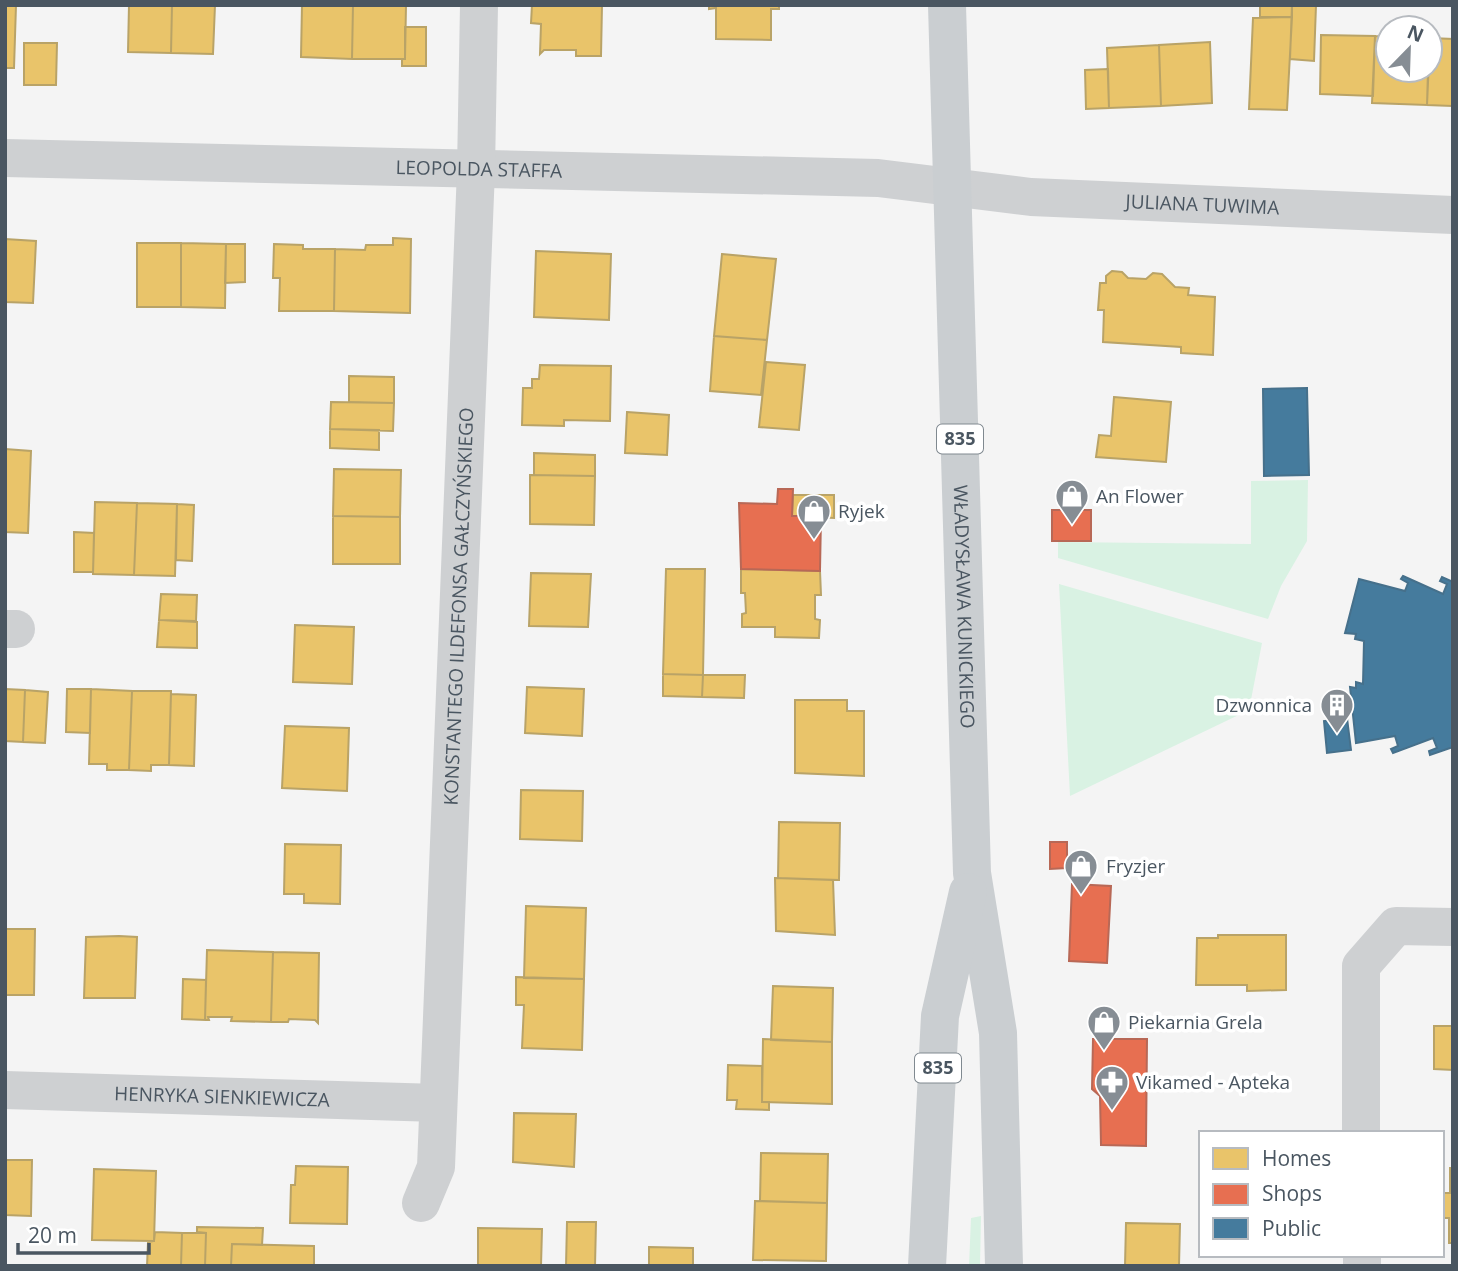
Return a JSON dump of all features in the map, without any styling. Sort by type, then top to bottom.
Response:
[{"type":"main road","name":"WŁADYSŁAWA KUNICKIEGO","points":[[947,5],[972,873],[998,1033],[1004,1266]]},
{"type":"main road","name":"WŁADYSŁAWA KUNICKIEGO","points":[[928,1266],[940,1016],[972,873]]},
{"type":"street","name":"KONSTANTEGO ILDEFONSA GAŁCZYŃSKIEGO","points":[[421,1203],[436,1167],[476,170],[479,5]]},
{"type":"street","name":"LEOPOLDA STAFFA","points":[[5,158],[878,178],[951,185]]},
{"type":"street","name":"JULIANA TUWIMA","points":[[951,185],[1031,197],[1453,215]]},
{"type":"street","points":[[1361,1131],[1361,966],[1396,926],[1453,927]]},
{"type":"street","name":"HENRYKA SIENKIEWICZA","points":[[5,1090],[438,1103]]},
{"type":"green space","points":[[1308,480],[1307,541],[1281,586],[1268,619],[1058,558],[1058,542],[1251,544],[1251,481]]},
{"type":"green space","points":[[1059,584],[1262,643],[1249,710],[1070,796]]},
{"type":"green space","points":[[981,1216],[980,1266],[969,1266],[971,1218]]},
{"type":"building: Homes","points":[[5,5],[16,5],[14,68],[5,68]]},
{"type":"building: Homes","points":[[129,5],[172,5],[171,53],[128,52]]},
{"type":"building: Homes","points":[[172,5],[215,5],[213,54],[171,53]]},
{"type":"building: Homes","points":[[302,5],[353,5],[352,59],[301,57]]},
{"type":"building: Homes","points":[[353,5],[406,5],[405,59],[352,59]]},
{"type":"building: Homes","points":[[532,5],[602,5],[601,56],[576,56],[576,50],[544,50],[540,54],[541,24],[531,23]]},
{"type":"building: Homes","points":[[709,5],[779,5],[779,9],[771,9],[771,40],[716,39],[716,8],[709,9]]},
{"type":"building: Homes","points":[[1260,5],[1292,5],[1292,17],[1260,17]]},
{"type":"building: Homes","points":[[1292,5],[1316,5],[1314,61],[1290,59]]},
{"type":"building: Homes","points":[[1292,17],[1287,110],[1249,109],[1253,18]]},
{"type":"building: Homes","points":[[405,27],[426,27],[426,66],[402,66],[402,59],[405,59]]},
{"type":"building: Homes","points":[[1321,35],[1374,36],[1373,96],[1320,94]]},
{"type":"building: Homes","points":[[1444,39],[1453,39],[1452,106],[1427,105],[1428,84],[1444,84]]},
{"type":"building: Homes","points":[[1210,42],[1212,103],[1161,106],[1159,45]]},
{"type":"building: Homes","points":[[24,43],[57,43],[56,85],[24,85]]},
{"type":"building: Homes","points":[[1159,45],[1161,106],[1109,108],[1107,48]]},
{"type":"building: Homes","points":[[1374,58],[1374,84],[1428,84],[1427,105],[1372,103]]},
{"type":"building: Homes","points":[[1108,69],[1109,108],[1086,109],[1085,70]]},
{"type":"building: Homes","points":[[393,238],[411,239],[410,313],[334,311],[335,249],[365,250],[366,245],[393,245]]},
{"type":"building: Homes","points":[[5,239],[36,241],[33,303],[5,302]]},
{"type":"building: Homes","points":[[137,243],[181,243],[181,307],[137,307]]},
{"type":"building: Homes","points":[[181,243],[226,244],[225,308],[181,307]]},
{"type":"building: Homes","points":[[226,244],[245,244],[245,282],[225,283]]},
{"type":"building: Homes","points":[[274,244],[303,245],[303,249],[335,249],[334,311],[279,311],[280,278],[273,278]]},
{"type":"building: Homes","points":[[536,251],[611,254],[609,320],[534,317]]},
{"type":"building: Homes","points":[[722,254],[776,259],[767,340],[714,336]]},
{"type":"building: Homes","points":[[1112,271],[1122,272],[1128,278],[1146,279],[1153,273],[1162,274],[1175,287],[1189,288],[1188,295],[1215,297],[1213,355],[1181,353],[1181,347],[1103,342],[1104,310],[1098,310],[1100,283],[1106,283],[1106,276]]},
{"type":"building: Homes","points":[[714,336],[767,340],[761,395],[710,391]]},
{"type":"building: Homes","points":[[766,362],[805,365],[799,430],[759,427]]},
{"type":"building: Homes","points":[[540,365],[611,366],[610,421],[564,420],[564,426],[522,425],[523,388],[532,388],[532,379],[539,379]]},
{"type":"building: Homes","points":[[349,376],[394,377],[394,403],[349,402]]},
{"type":"building: Homes","points":[[1114,397],[1171,402],[1166,462],[1096,457],[1099,435],[1111,436]]},
{"type":"building: Homes","points":[[331,402],[394,403],[393,431],[330,429]]},
{"type":"building: Homes","points":[[627,412],[669,415],[667,455],[625,453]]},
{"type":"building: Homes","points":[[330,429],[379,430],[379,450],[330,448]]},
{"type":"building: Homes","points":[[5,449],[31,451],[28,533],[5,532]]},
{"type":"building: Homes","points":[[534,453],[595,455],[595,476],[534,475]]},
{"type":"building: Homes","points":[[334,469],[401,470],[400,517],[333,516]]},
{"type":"building: Homes","points":[[530,475],[595,476],[594,525],[530,524]]},
{"type":"building: Homes","points":[[793,495],[834,495],[834,518],[792,516]]},
{"type":"building: Homes","points":[[95,502],[137,503],[134,575],[93,574]]},
{"type":"building: Homes","points":[[137,503],[177,504],[175,576],[134,575]]},
{"type":"building: Homes","points":[[177,504],[194,505],[192,561],[176,560]]},
{"type":"building: Homes","points":[[333,516],[400,517],[400,564],[333,564]]},
{"type":"building: Homes","points":[[74,532],[94,533],[93,572],[74,572]]},
{"type":"building: Homes","points":[[666,569],[705,569],[703,675],[663,674]]},
{"type":"building: Homes","points":[[741,569],[820,571],[821,595],[815,595],[815,619],[820,620],[819,638],[775,637],[775,627],[742,627],[742,614],[746,613],[745,593],[741,593]]},
{"type":"building: Homes","points":[[531,573],[591,574],[588,627],[529,626]]},
{"type":"building: Homes","points":[[161,594],[197,595],[196,621],[159,620]]},
{"type":"building: Homes","points":[[159,620],[197,622],[197,648],[157,647]]},
{"type":"building: Homes","points":[[295,625],[354,627],[352,684],[293,682]]},
{"type":"building: Homes","points":[[663,674],[703,675],[702,697],[663,696]]},
{"type":"building: Homes","points":[[703,675],[745,675],[744,698],[702,697]]},
{"type":"building: Homes","points":[[527,687],[584,689],[582,736],[525,733]]},
{"type":"building: Homes","points":[[5,689],[25,690],[23,742],[5,741]]},
{"type":"building: Homes","points":[[67,689],[91,689],[90,733],[66,732]]},
{"type":"building: Homes","points":[[91,689],[132,691],[129,770],[107,770],[107,764],[89,764]]},
{"type":"building: Homes","points":[[25,690],[48,692],[45,743],[23,742]]},
{"type":"building: Homes","points":[[132,691],[171,691],[169,765],[151,765],[151,771],[129,770]]},
{"type":"building: Homes","points":[[171,694],[196,695],[194,766],[169,765]]},
{"type":"building: Homes","points":[[795,700],[847,700],[847,711],[864,711],[864,776],[795,773]]},
{"type":"building: Homes","points":[[285,726],[349,728],[347,791],[282,788]]},
{"type":"building: Homes","points":[[521,790],[583,791],[582,841],[520,839]]},
{"type":"building: Homes","points":[[779,822],[840,823],[839,880],[778,878]]},
{"type":"building: Homes","points":[[285,844],[341,845],[340,904],[304,903],[304,894],[284,894]]},
{"type":"building: Homes","points":[[775,878],[833,880],[835,935],[776,931]]},
{"type":"building: Homes","points":[[526,906],[586,908],[584,979],[524,978]]},
{"type":"building: Homes","points":[[5,929],[35,929],[34,995],[5,995]]},
{"type":"building: Homes","points":[[1218,935],[1286,935],[1286,990],[1247,991],[1247,985],[1196,985],[1197,938],[1218,938]]},
{"type":"building: Homes","points":[[86,937],[137,937],[135,998],[84,998]]},
{"type":"building: Homes","points":[[207,950],[273,952],[271,1022],[231,1021],[232,1017],[208,1017],[209,1020],[205,1020]]},
{"type":"building: Homes","points":[[273,952],[319,953],[318,1023],[315,1020],[289,1019],[288,1022],[271,1022]]},
{"type":"building: Homes","points":[[516,977],[584,979],[582,1050],[522,1048],[524,1005],[516,1005]]},
{"type":"building: Homes","points":[[183,979],[206,980],[205,1020],[182,1019]]},
{"type":"building: Homes","points":[[773,986],[833,988],[832,1042],[771,1040]]},
{"type":"building: Homes","points":[[1434,1026],[1453,1026],[1453,1070],[1434,1069]]},
{"type":"building: Homes","points":[[763,1039],[832,1042],[832,1104],[762,1102]]},
{"type":"building: Homes","points":[[728,1065],[762,1066],[762,1102],[769,1102],[769,1110],[736,1109],[737,1100],[727,1100]]},
{"type":"building: Homes","points":[[514,1113],[576,1114],[574,1167],[513,1162]]},
{"type":"building: Homes","points":[[761,1153],[828,1154],[827,1203],[760,1201]]},
{"type":"building: Homes","points":[[5,1160],[32,1160],[31,1216],[5,1215]]},
{"type":"building: Homes","points":[[296,1166],[348,1167],[347,1224],[290,1223],[291,1185],[295,1185]]},
{"type":"building: Homes","points":[[1450,1168],[1453,1168],[1453,1243],[1449,1243],[1449,1218],[1444,1218],[1444,1193],[1450,1193]]},
{"type":"building: Homes","points":[[94,1169],[156,1171],[154,1241],[92,1240]]},
{"type":"building: Homes","points":[[755,1201],[827,1203],[826,1261],[753,1260]]},
{"type":"building: Homes","points":[[567,1222],[596,1222],[595,1266],[566,1266]]},
{"type":"building: Homes","points":[[1126,1223],[1180,1224],[1179,1266],[1125,1266]]},
{"type":"building: Homes","points":[[197,1227],[263,1228],[262,1245],[232,1244],[231,1266],[205,1266],[206,1233],[197,1232]]},
{"type":"building: Homes","points":[[478,1228],[542,1229],[541,1266],[478,1266]]},
{"type":"building: Homes","points":[[155,1232],[182,1233],[181,1266],[147,1266],[148,1242],[154,1241]]},
{"type":"building: Homes","points":[[182,1233],[206,1233],[205,1266],[181,1266]]},
{"type":"building: Homes","points":[[232,1244],[314,1246],[314,1266],[231,1266]]},
{"type":"building: Homes","points":[[649,1247],[693,1248],[693,1266],[649,1266]]},
{"type":"building: Shops","points":[[778,489],[793,489],[792,516],[821,516],[820,571],[741,569],[739,503],[777,504]]},
{"type":"building: Shops","name":"An Flower","points":[[1052,510],[1091,510],[1091,541],[1052,541]]},
{"type":"building: Shops","points":[[1050,842],[1067,842],[1067,868],[1050,869]]},
{"type":"building: Shops","points":[[1072,884],[1111,886],[1107,963],[1069,961]]},
{"type":"building: Shops","points":[[1093,1039],[1147,1039],[1146,1146],[1101,1145],[1100,1096],[1092,1089]]},
{"type":"building: Public","points":[[1307,388],[1309,475],[1264,476],[1263,389]]},
{"type":"building: Public","points":[[1403,576],[1443,594],[1447,584],[1440,581],[1442,577],[1453,582],[1453,747],[1430,755],[1429,751],[1437,748],[1433,738],[1393,753],[1391,749],[1398,746],[1395,736],[1356,743],[1350,687],[1356,688],[1356,682],[1363,684],[1364,641],[1355,639],[1356,634],[1345,633],[1359,579],[1405,591],[1408,583],[1401,579]]},
{"type":"building: Public","name":"Dzwonnica","points":[[1347,718],[1351,750],[1327,753],[1324,721]]},
{"type":"place","name":"An Flower","points":[[1072,526]]},
{"type":"place","name":"Ryjek","points":[[814,541]]},
{"type":"place","name":"Dzwonnica","points":[[1337,735]]},
{"type":"place","name":"Fryzjer","points":[[1081,896]]},
{"type":"place","name":"Piekarnia Grela","points":[[1104,1052]]},
{"type":"place","name":"Vikamed - Apteka","points":[[1112,1112]]}]
